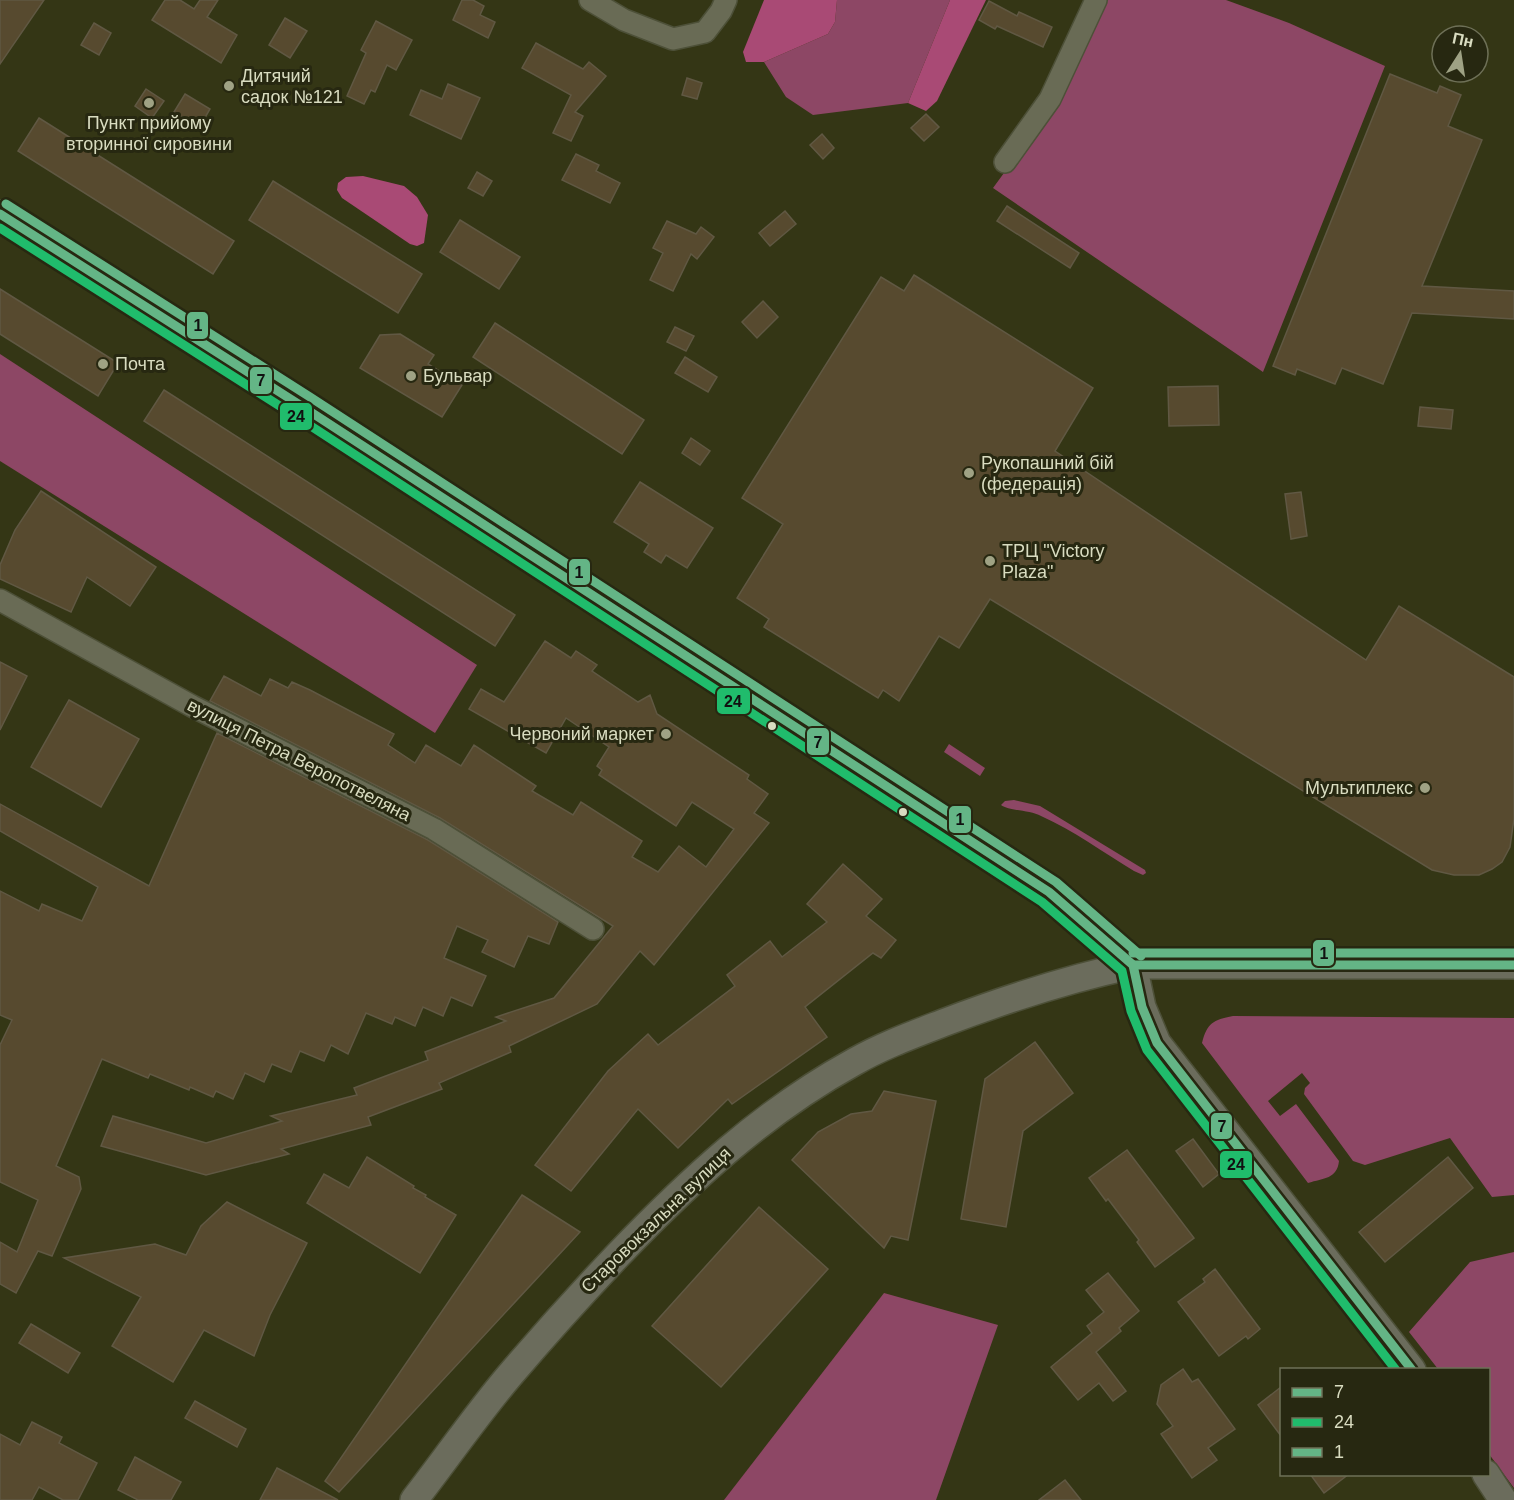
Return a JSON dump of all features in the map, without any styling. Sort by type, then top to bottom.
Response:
[{"type":"main road","points":[[0,214],[303,407],[1049,892],[1133,965],[1142,1007],[1157,1043],[1410,1368]]},
{"type":"main road","name":"Старовокзальна вулиця","points":[[414,1500],[508,1377],[581,1293],[696,1176],[742,1137],[792,1100],[884,1046],[975,1011],[1079,976],[1133,965],[1514,965]]},
{"type":"main road","points":[[1487,1476],[1503,1500]]},
{"type":"street","points":[[590,0],[624,20],[673,39],[705,32],[721,11],[726,0]]},
{"type":"street","points":[[1005,162],[1050,99],[1096,0]]},
{"type":"street","name":"вулиця Петра Веропотвеляна","points":[[0,600],[192,706],[434,829],[593,929]]},
{"type":"shaded area","points":[[764,0],[837,0],[835,22],[828,34],[764,62],[746,62],[743,52]]},
{"type":"shaded area","points":[[837,0],[950,0],[908,103],[813,115],[786,97],[764,62],[828,34],[835,22]]},
{"type":"shaded area","points":[[950,0],[986,0],[937,101],[926,111],[908,103]]},
{"type":"shaded area","points":[[1104,0],[1226,0],[1289,23],[1385,66],[1263,372],[993,188],[1057,100]]},
{"type":"shaded area","points":[[363,176],[404,186],[417,197],[428,215],[424,243],[417,246],[410,244],[342,198],[337,190],[338,183],[346,177]]},
{"type":"shaded area","points":[[0,354],[477,665],[435,733],[0,461]]},
{"type":"shaded area","points":[[949,744],[985,768],[980,776],[944,752]]},
{"type":"shaded area","points":[[1014,800],[1040,806],[1145,870],[1146,873],[1143,875],[1134,871],[1077,835],[1041,816],[1001,805],[1005,801]]},
{"type":"shaded area","points":[[1233,1016],[1514,1018],[1514,1195],[1492,1197],[1450,1138],[1365,1165],[1353,1161],[1304,1094],[1305,1088],[1310,1083],[1302,1073],[1268,1101],[1280,1116],[1296,1104],[1339,1161],[1333,1175],[1308,1183],[1202,1043],[1206,1031],[1212,1024],[1220,1019]]},
{"type":"shaded area","points":[[1514,1252],[1514,1488],[1490,1455],[1490,1368],[1437,1368],[1409,1332],[1470,1262]]},
{"type":"shaded area","points":[[884,1293],[998,1325],[936,1500],[724,1500]]},
{"type":"building","points":[[0,0],[44,0],[0,64]]},
{"type":"building","points":[[165,0],[180,0],[194,9],[200,0],[218,0],[207,17],[237,35],[221,63],[152,20]]},
{"type":"building","points":[[462,0],[473,0],[484,6],[480,15],[495,22],[488,38],[453,20]]},
{"type":"building","points":[[989,1],[1017,16],[1019,12],[1052,27],[1043,47],[997,26],[995,29],[979,20]]},
{"type":"building","points":[[285,18],[307,31],[290,58],[269,45]]},
{"type":"building","points":[[376,21],[412,40],[396,70],[387,65],[375,92],[371,90],[364,104],[347,96],[366,53],[361,50]]},
{"type":"building","points":[[94,23],[111,33],[99,55],[81,45]]},
{"type":"building","points":[[536,43],[583,69],[589,62],[606,76],[575,112],[583,116],[571,141],[553,133],[571,95],[522,68]]},
{"type":"building","points":[[1390,74],[1437,93],[1440,86],[1461,95],[1448,126],[1482,140],[1422,286],[1514,291],[1514,319],[1412,313],[1383,384],[1342,368],[1335,384],[1297,369],[1295,375],[1273,366]]},
{"type":"building","points":[[687,78],[702,83],[697,99],[682,95]]},
{"type":"building","points":[[448,84],[480,98],[461,139],[410,115],[421,90],[442,99]]},
{"type":"building","name":"Пункт прийому вторинної сировини","points":[[146,89],[164,101],[152,118],[135,106]]},
{"type":"building","points":[[185,94],[210,109],[199,128],[174,112]]},
{"type":"building","points":[[926,114],[939,127],[924,141],[911,128]]},
{"type":"building","points":[[39,118],[234,241],[213,274],[18,151]]},
{"type":"building","points":[[822,134],[834,148],[823,159],[810,145]]},
{"type":"building","points":[[576,154],[599,165],[596,171],[620,183],[610,203],[562,180]]},
{"type":"building","points":[[477,172],[492,181],[483,196],[468,188]]},
{"type":"building","points":[[273,181],[422,274],[398,313],[249,220]]},
{"type":"building","points":[[1007,206],[1079,253],[1070,268],[997,221]]},
{"type":"building","points":[[785,211],[796,224],[770,246],[759,233]]},
{"type":"building","points":[[460,220],[520,257],[499,289],[440,252]]},
{"type":"building","points":[[667,221],[696,234],[701,227],[714,237],[697,259],[691,254],[673,291],[650,280],[663,253],[653,248]]},
{"type":"building","name":"ТРЦ \"Victory Plaza\"","points":[[914,275],[1093,388],[1055,451],[1366,660],[1399,606],[1514,677],[1514,819],[1510,847],[1502,862],[1479,875],[1454,875],[1432,870],[990,599],[959,648],[939,636],[899,701],[883,690],[878,698],[764,627],[769,619],[737,598],[783,524],[742,498],[881,277],[904,291]]},
{"type":"building","points":[[0,289],[118,363],[98,396],[0,334]]},
{"type":"building","points":[[763,301],[778,317],[757,338],[742,322]]},
{"type":"building","points":[[495,323],[644,420],[622,454],[473,357]]},
{"type":"building","points":[[675,327],[694,336],[686,351],[667,342]]},
{"type":"building","name":"Бульвар","points":[[400,334],[434,355],[428,364],[462,385],[442,417],[360,368],[380,335]]},
{"type":"building","points":[[685,357],[717,377],[708,392],[675,373]]},
{"type":"building","points":[[1218,386],[1219,425],[1169,426],[1168,387]]},
{"type":"building","points":[[164,390],[515,615],[495,646],[144,421]]},
{"type":"building","points":[[1420,407],[1453,410],[1451,429],[1418,426]]},
{"type":"building","points":[[691,438],[710,451],[700,465],[682,453]]},
{"type":"building","points":[[640,482],[713,528],[687,568],[666,555],[661,563],[644,552],[649,544],[614,522]]},
{"type":"building","points":[[41,491],[156,567],[130,606],[87,577],[71,612],[0,579],[0,565],[15,530]]},
{"type":"building","points":[[1301,492],[1307,536],[1291,539],[1285,494]]},
{"type":"building","points":[[545,641],[571,658],[576,651],[597,665],[592,671],[638,702],[650,695],[657,714],[749,775],[747,779],[768,794],[754,813],[769,823],[654,965],[640,951],[597,1004],[509,1046],[511,1052],[439,1083],[442,1089],[368,1117],[371,1125],[281,1149],[289,1154],[206,1175],[101,1146],[113,1116],[206,1143],[282,1121],[271,1116],[357,1095],[354,1088],[428,1060],[425,1052],[506,1021],[496,1017],[554,998],[613,926],[440,818],[210,701],[224,676],[261,696],[270,679],[288,688],[292,682],[310,690],[394,734],[388,745],[415,763],[426,745],[461,766],[474,745],[536,786],[532,791],[573,815],[581,802],[642,841],[632,857],[658,872],[679,846],[706,867],[734,829],[692,802],[676,826],[599,775],[602,770],[597,766],[609,747],[566,718],[546,753],[469,709],[481,689],[504,702]]},
{"type":"building","points":[[0,662],[27,676],[0,730]]},
{"type":"building","points":[[69,700],[139,739],[101,807],[31,767]]},
{"type":"building","points":[[217,733],[428,840],[558,922],[549,944],[528,936],[514,967],[482,952],[488,940],[457,926],[444,958],[486,976],[472,1006],[451,997],[443,1016],[423,1007],[415,1026],[395,1017],[392,1024],[366,1013],[348,1054],[331,1045],[324,1061],[300,1051],[291,1072],[272,1064],[264,1082],[245,1073],[233,1099],[216,1091],[213,1097],[190,1087],[189,1090],[150,1074],[148,1078],[102,1059],[56,1166],[79,1177],[81,1189],[52,1256],[38,1251],[16,1293],[0,1284],[0,1242],[17,1252],[38,1200],[0,1182],[0,1045],[12,1020],[0,1015],[0,891],[39,911],[42,904],[82,921],[98,887],[0,831],[0,804],[149,886]]},
{"type":"building","points":[[843,864],[882,899],[866,916],[896,940],[881,958],[873,953],[805,1007],[827,1037],[732,1104],[728,1099],[678,1148],[638,1109],[571,1191],[535,1165],[608,1071],[648,1034],[658,1045],[735,986],[727,975],[770,941],[782,957],[827,922],[807,904]]},
{"type":"building","points":[[1035,1042],[1073,1093],[1023,1131],[1006,1227],[961,1219],[985,1079]]},
{"type":"building","points":[[884,1091],[936,1101],[908,1240],[891,1236],[884,1248],[792,1160],[818,1132],[851,1114],[872,1111]]},
{"type":"building","points":[[1193,1139],[1219,1174],[1203,1187],[1176,1151]]},
{"type":"building","points":[[1127,1150],[1194,1238],[1155,1267],[1137,1242],[1139,1240],[1089,1178]]},
{"type":"building","points":[[367,1157],[414,1186],[413,1188],[426,1195],[425,1197],[456,1215],[420,1273],[307,1203],[324,1174],[349,1188]]},
{"type":"building","points":[[1448,1157],[1473,1188],[1385,1262],[1359,1232]]},
{"type":"building","points":[[522,1195],[580,1232],[339,1492],[325,1481]]},
{"type":"building","points":[[227,1202],[307,1243],[270,1315],[254,1356],[204,1330],[173,1382],[112,1346],[141,1297],[64,1258],[155,1244],[186,1255],[201,1226]]},
{"type":"building","points":[[759,1207],[828,1269],[721,1387],[652,1326]]},
{"type":"building","points":[[1215,1269],[1260,1329],[1248,1339],[1246,1336],[1219,1356],[1178,1302],[1205,1282],[1203,1279]]},
{"type":"building","points":[[1108,1273],[1139,1311],[1119,1328],[1121,1331],[1096,1352],[1126,1391],[1113,1401],[1099,1383],[1078,1400],[1051,1367],[1092,1333],[1087,1326],[1104,1312],[1086,1290]]},
{"type":"building","points":[[31,1324],[80,1353],[68,1373],[19,1343]]},
{"type":"building","points":[[1183,1369],[1192,1382],[1198,1379],[1235,1429],[1208,1448],[1217,1460],[1192,1478],[1161,1434],[1173,1426],[1157,1404],[1161,1385]]},
{"type":"building","points":[[1280,1388],[1280,1435],[1258,1405]]},
{"type":"building","points":[[195,1401],[246,1429],[237,1447],[185,1418]]},
{"type":"building","points":[[32,1422],[62,1437],[59,1443],[97,1463],[78,1500],[63,1500],[39,1487],[32,1500],[0,1500],[0,1434],[20,1445]]},
{"type":"building","points":[[135,1457],[181,1482],[171,1500],[138,1500],[118,1490]]},
{"type":"building","points":[[277,1468],[338,1500],[260,1500]]},
{"type":"building","points":[[1311,1476],[1346,1476],[1324,1493]]},
{"type":"building","points":[[1065,1480],[1081,1500],[1039,1500]]},
{"type":"transit line","name":"1","points":[[6,204],[310,397],[1056,882],[1141,956]]},
{"type":"transit line","name":"7","points":[[0,214],[303,407],[1049,892],[1133,965],[1142,1007],[1157,1043],[1410,1368]]},
{"type":"transit line","name":"24","points":[[0,228],[297,417],[1042,902],[1122,971],[1131,1011],[1147,1050],[1394,1368]]},
{"type":"transit line","name":"1","points":[[1133,953],[1514,953]]},
{"type":"transit line","name":"7","points":[[1133,965],[1514,965]]},
{"type":"place","name":"Дитячий садок №121","points":[[229,86]]},
{"type":"place","name":"Пункт прийому вторинної сировини","points":[[149,103]]},
{"type":"place","name":"Почта","points":[[103,364]]},
{"type":"place","name":"Бульвар","points":[[411,376]]},
{"type":"place","name":"Рукопашний бій (федерація)","points":[[969,473]]},
{"type":"place","name":"ТРЦ \"Victory Plaza\"","points":[[990,561]]},
{"type":"place","name":"Червоний маркет","points":[[666,734]]},
{"type":"place","name":"Мультиплекс","points":[[1425,788]]}]
